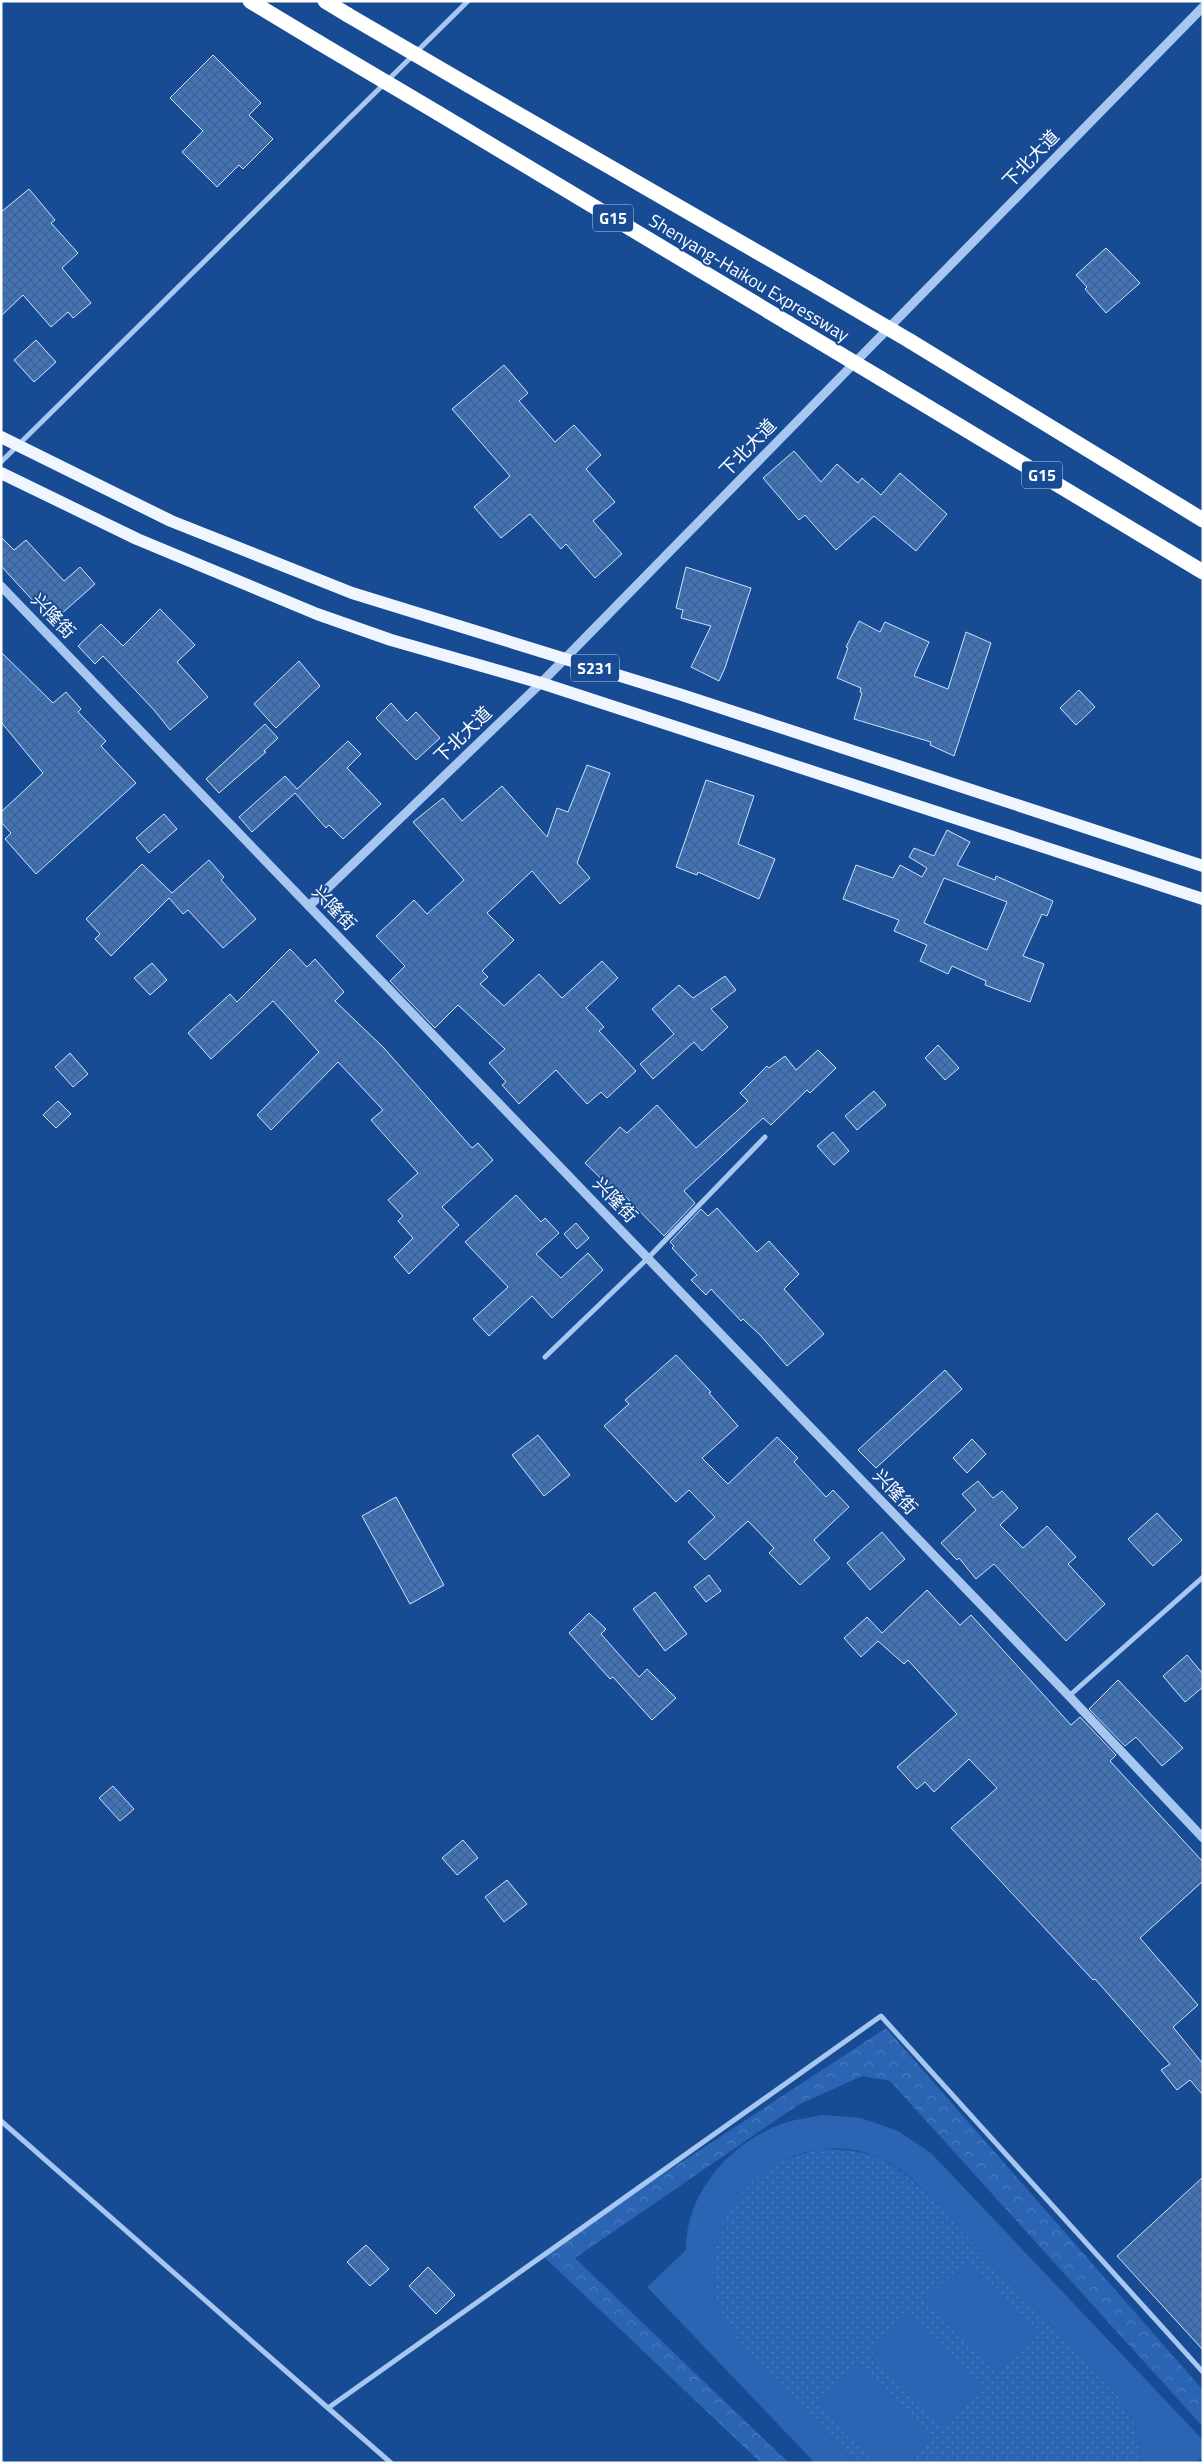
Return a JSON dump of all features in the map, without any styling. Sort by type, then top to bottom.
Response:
[{"type":"highway","name":"Shenyang-Haikou Expressway","points":[[250,1],[1203,572]]},
{"type":"highway","name":"Shenyang-Haikou Expressway","points":[[325,1],[910,341],[1203,520]]},
{"type":"main road","name":"S231","points":[[1,437],[171,521],[352,593],[682,695],[1203,866]]},
{"type":"main road","name":"S231","points":[[1,474],[137,539],[317,614],[391,640],[541,683],[1203,899]]},
{"type":"street","points":[[1,462],[468,1]]},
{"type":"street","name":"下北大道","points":[[309,906],[541,683],[1203,7]]},
{"type":"street","name":"兴隆街","points":[[1,586],[1070,1696],[1203,1838]]},
{"type":"street","points":[[545,1357],[648,1258],[766,1137]]},
{"type":"street","points":[[1070,1696],[1203,1577]]},
{"type":"street","points":[[328,2408],[881,2016],[1203,2372]]},
{"type":"street","points":[[1,2120],[392,2463]]},
{"type":"green space","points":[[886,2028],[1203,2390],[1203,2427],[890,2081],[862,2076],[798,2105],[575,2258],[789,2463],[761,2463],[541,2254]]},
{"type":"green space","points":[[822,2115],[861,2118],[898,2131],[931,2153],[1203,2440],[1203,2457],[1196,2463],[1142,2463],[1135,2424],[1117,2394],[910,2178],[885,2160],[844,2149],[811,2151],[781,2162],[755,2180],[733,2204],[719,2233],[713,2265],[717,2299],[728,2325],[736,2337],[855,2463],[815,2463],[647,2287],[686,2250],[688,2229],[693,2209],[715,2172],[729,2157],[746,2143],[784,2123]]},
{"type":"green space","points":[[819,2149],[853,2151],[879,2158],[903,2172],[915,2182],[1117,2394],[1135,2424],[1142,2463],[855,2463],[739,2341],[728,2327],[718,2307],[714,2286],[713,2263],[717,2241],[724,2219],[735,2199],[749,2182],[766,2169],[792,2157]]},
{"type":"green space","points":[[965,2262],[1037,2336],[997,2374],[925,2299]]},
{"type":"green space","points":[[911,2313],[982,2388],[942,2426],[871,2351]]},
{"type":"green space","points":[[858,2364],[929,2439],[904,2463],[876,2463],[818,2402]]},
{"type":"building","points":[[213,55],[261,103],[249,115],[273,139],[243,169],[239,165],[217,187],[182,152],[203,131],[170,98]]},
{"type":"building","points":[[29,189],[55,220],[51,223],[78,253],[62,268],[91,303],[73,318],[68,312],[51,327],[23,295],[1,316],[1,212]]},
{"type":"building","points":[[1106,248],[1140,283],[1106,313],[1085,289],[1087,287],[1076,275]]},
{"type":"building","points":[[36,340],[56,362],[34,382],[14,360]]},
{"type":"building","points":[[504,365],[528,393],[519,401],[555,442],[574,425],[601,455],[586,469],[615,502],[593,521],[622,554],[595,578],[566,544],[561,549],[530,514],[501,538],[474,507],[510,476],[452,409]]},
{"type":"building","points":[[794,451],[821,482],[837,464],[858,483],[862,478],[881,495],[900,473],[947,514],[916,551],[874,516],[836,550],[805,515],[799,520],[763,478]]},
{"type":"building","points":[[1,537],[14,550],[26,540],[64,581],[80,567],[95,584],[60,615],[43,596],[35,603],[1,566]]},
{"type":"building","points":[[686,567],[751,588],[719,681],[691,667],[711,626],[681,618],[683,610],[676,608]]},
{"type":"building","points":[[160,609],[195,645],[177,662],[208,697],[170,730],[154,710],[103,656],[95,664],[78,646],[101,624],[123,646]]},
{"type":"building","points":[[859,621],[880,632],[885,622],[929,642],[914,676],[948,689],[966,632],[991,643],[954,756],[930,745],[931,742],[854,719],[862,693],[860,692],[861,688],[837,678],[848,648],[846,647]]},
{"type":"building","points":[[1,652],[53,703],[66,692],[81,709],[78,712],[106,741],[101,746],[136,783],[36,874],[5,839],[11,833],[1,822],[1,812],[43,773],[1,722]]},
{"type":"building","points":[[299,661],[320,686],[276,728],[254,704]]},
{"type":"building","points":[[1079,690],[1095,707],[1076,725],[1060,708]]},
{"type":"building","points":[[391,703],[407,721],[416,712],[440,738],[416,760],[376,718]]},
{"type":"building","points":[[265,724],[278,738],[264,751],[266,752],[219,793],[206,779]]},
{"type":"building","points":[[348,741],[361,754],[347,768],[381,804],[343,839],[329,825],[326,828],[295,793],[252,832],[239,817],[285,776],[297,789]]},
{"type":"building","points":[[587,765],[610,773],[577,863],[590,878],[560,904],[532,871],[487,913],[514,940],[482,971],[488,977],[480,984],[504,1006],[539,974],[562,998],[602,961],[618,978],[586,1008],[604,1027],[599,1031],[636,1071],[607,1098],[601,1092],[587,1104],[556,1070],[519,1104],[502,1085],[506,1082],[489,1063],[505,1049],[458,1005],[435,1028],[390,981],[405,966],[376,936],[414,900],[427,914],[464,880],[413,822],[443,798],[462,821],[502,786],[547,837],[557,808],[568,812]]},
{"type":"building","points":[[706,780],[754,796],[738,844],[775,859],[759,899],[698,872],[697,875],[676,867]]},
{"type":"building","points":[[164,814],[177,829],[149,853],[136,838]]},
{"type":"building","points":[[947,830],[970,842],[957,865],[995,880],[996,876],[1053,901],[1047,916],[1042,914],[1023,956],[1044,964],[1030,1002],[985,985],[986,981],[952,966],[948,974],[920,961],[927,945],[894,931],[899,920],[843,899],[856,865],[893,878],[900,865],[922,877],[927,868],[909,857],[914,848],[934,856]],"holes":[[[944,878],[1007,902],[987,950],[924,923]]]},
{"type":"building","points":[[209,860],[224,877],[221,880],[256,919],[223,948],[188,910],[183,914],[169,898],[111,956],[95,939],[100,934],[86,919],[142,864],[172,893]]},
{"type":"building","points":[[290,949],[307,967],[315,959],[344,992],[335,1001],[384,1048],[472,1148],[478,1143],[493,1160],[442,1207],[459,1225],[409,1274],[394,1257],[413,1238],[398,1221],[403,1216],[388,1200],[418,1173],[371,1120],[383,1110],[338,1062],[271,1130],[257,1115],[319,1052],[273,1001],[211,1059],[188,1033],[230,994],[237,1002]]},
{"type":"building","points":[[152,963],[167,980],[150,995],[134,978]]},
{"type":"building","points":[[725,976],[736,990],[711,1009],[728,1027],[702,1051],[694,1042],[653,1079],[640,1064],[674,1034],[652,1009],[679,985],[693,998]]},
{"type":"building","points":[[938,1045],[959,1068],[945,1080],[925,1058]]},
{"type":"building","points":[[818,1050],[836,1068],[810,1093],[807,1090],[771,1125],[763,1118],[684,1191],[695,1203],[664,1236],[621,1192],[618,1195],[585,1163],[620,1127],[627,1133],[657,1105],[696,1148],[748,1101],[740,1093],[767,1066],[769,1068],[785,1056],[796,1070]]},
{"type":"building","points":[[70,1053],[88,1074],[73,1087],[55,1067]]},
{"type":"building","points":[[874,1091],[886,1105],[857,1130],[845,1116]]},
{"type":"building","points":[[58,1101],[71,1114],[56,1128],[43,1115]]},
{"type":"building","points":[[833,1132],[849,1151],[834,1165],[817,1146]]},
{"type":"building","points":[[516,1195],[541,1222],[545,1218],[559,1233],[536,1254],[561,1278],[588,1253],[603,1270],[552,1318],[532,1296],[489,1336],[473,1319],[508,1287],[465,1242]]},
{"type":"building","points":[[717,1208],[757,1252],[769,1241],[799,1274],[784,1289],[824,1334],[787,1366],[760,1335],[743,1319],[741,1321],[711,1289],[706,1295],[691,1280],[697,1275],[672,1248],[674,1246],[670,1242],[701,1209],[708,1216]]},
{"type":"building","points":[[576,1223],[589,1238],[577,1249],[564,1234]]},
{"type":"building","points":[[676,1355],[711,1392],[709,1393],[738,1426],[702,1458],[728,1484],[777,1437],[798,1458],[794,1462],[826,1497],[833,1490],[849,1507],[814,1540],[830,1558],[800,1585],[769,1553],[774,1548],[748,1521],[705,1560],[688,1542],[715,1517],[689,1490],[676,1502],[604,1426],[629,1404],[625,1400]]},
{"type":"building","points":[[945,1370],[962,1389],[876,1468],[858,1450]]},
{"type":"building","points":[[538,1435],[570,1475],[544,1496],[512,1455]]},
{"type":"building","points":[[972,1439],[986,1454],[967,1473],[953,1458]]},
{"type":"building","points":[[978,1481],[993,1498],[1002,1491],[1018,1508],[1000,1525],[1023,1548],[1047,1526],[1076,1557],[1068,1564],[1105,1604],[1066,1641],[994,1564],[976,1579],[959,1558],[957,1560],[941,1543],[976,1510],[962,1494]]},
{"type":"building","points":[[396,1497],[444,1585],[410,1604],[362,1516]]},
{"type":"building","points":[[1157,1513],[1182,1540],[1153,1566],[1128,1539]]},
{"type":"building","points":[[882,1532],[905,1559],[870,1590],[847,1563]]},
{"type":"building","points":[[709,1575],[721,1591],[706,1602],[694,1587]]},
{"type":"building","points":[[927,1590],[960,1625],[971,1615],[1071,1725],[1080,1717],[1116,1755],[1110,1761],[1203,1862],[1203,1881],[1140,1938],[1198,2005],[1173,2027],[1203,2064],[1203,2095],[1190,2080],[1177,2090],[1161,2070],[1170,2064],[1095,1979],[1093,1980],[951,1828],[997,1788],[969,1759],[934,1792],[925,1782],[917,1789],[897,1767],[957,1714],[908,1660],[904,1664],[878,1641],[861,1657],[844,1638],[867,1617],[882,1633]]},
{"type":"building","points":[[655,1592],[687,1634],[665,1651],[633,1609]]},
{"type":"building","points":[[589,1613],[606,1629],[601,1634],[639,1677],[647,1669],[676,1698],[652,1720],[613,1677],[610,1679],[569,1633]]},
{"type":"building","points":[[1187,1655],[1203,1674],[1203,1687],[1185,1702],[1163,1676]]},
{"type":"building","points":[[1118,1680],[1183,1748],[1162,1766],[1136,1737],[1125,1746],[1089,1709]]},
{"type":"building","points":[[113,1786],[134,1809],[120,1821],[99,1798]]},
{"type":"building","points":[[463,1840],[478,1858],[457,1875],[442,1858]]},
{"type":"building","points":[[507,1880],[527,1904],[504,1922],[485,1897]]},
{"type":"building","points":[[1203,2177],[1203,2350],[1117,2256]]},
{"type":"building","points":[[366,2245],[389,2269],[370,2286],[347,2262]]},
{"type":"building","points":[[428,2267],[455,2295],[436,2314],[409,2286]]}]
